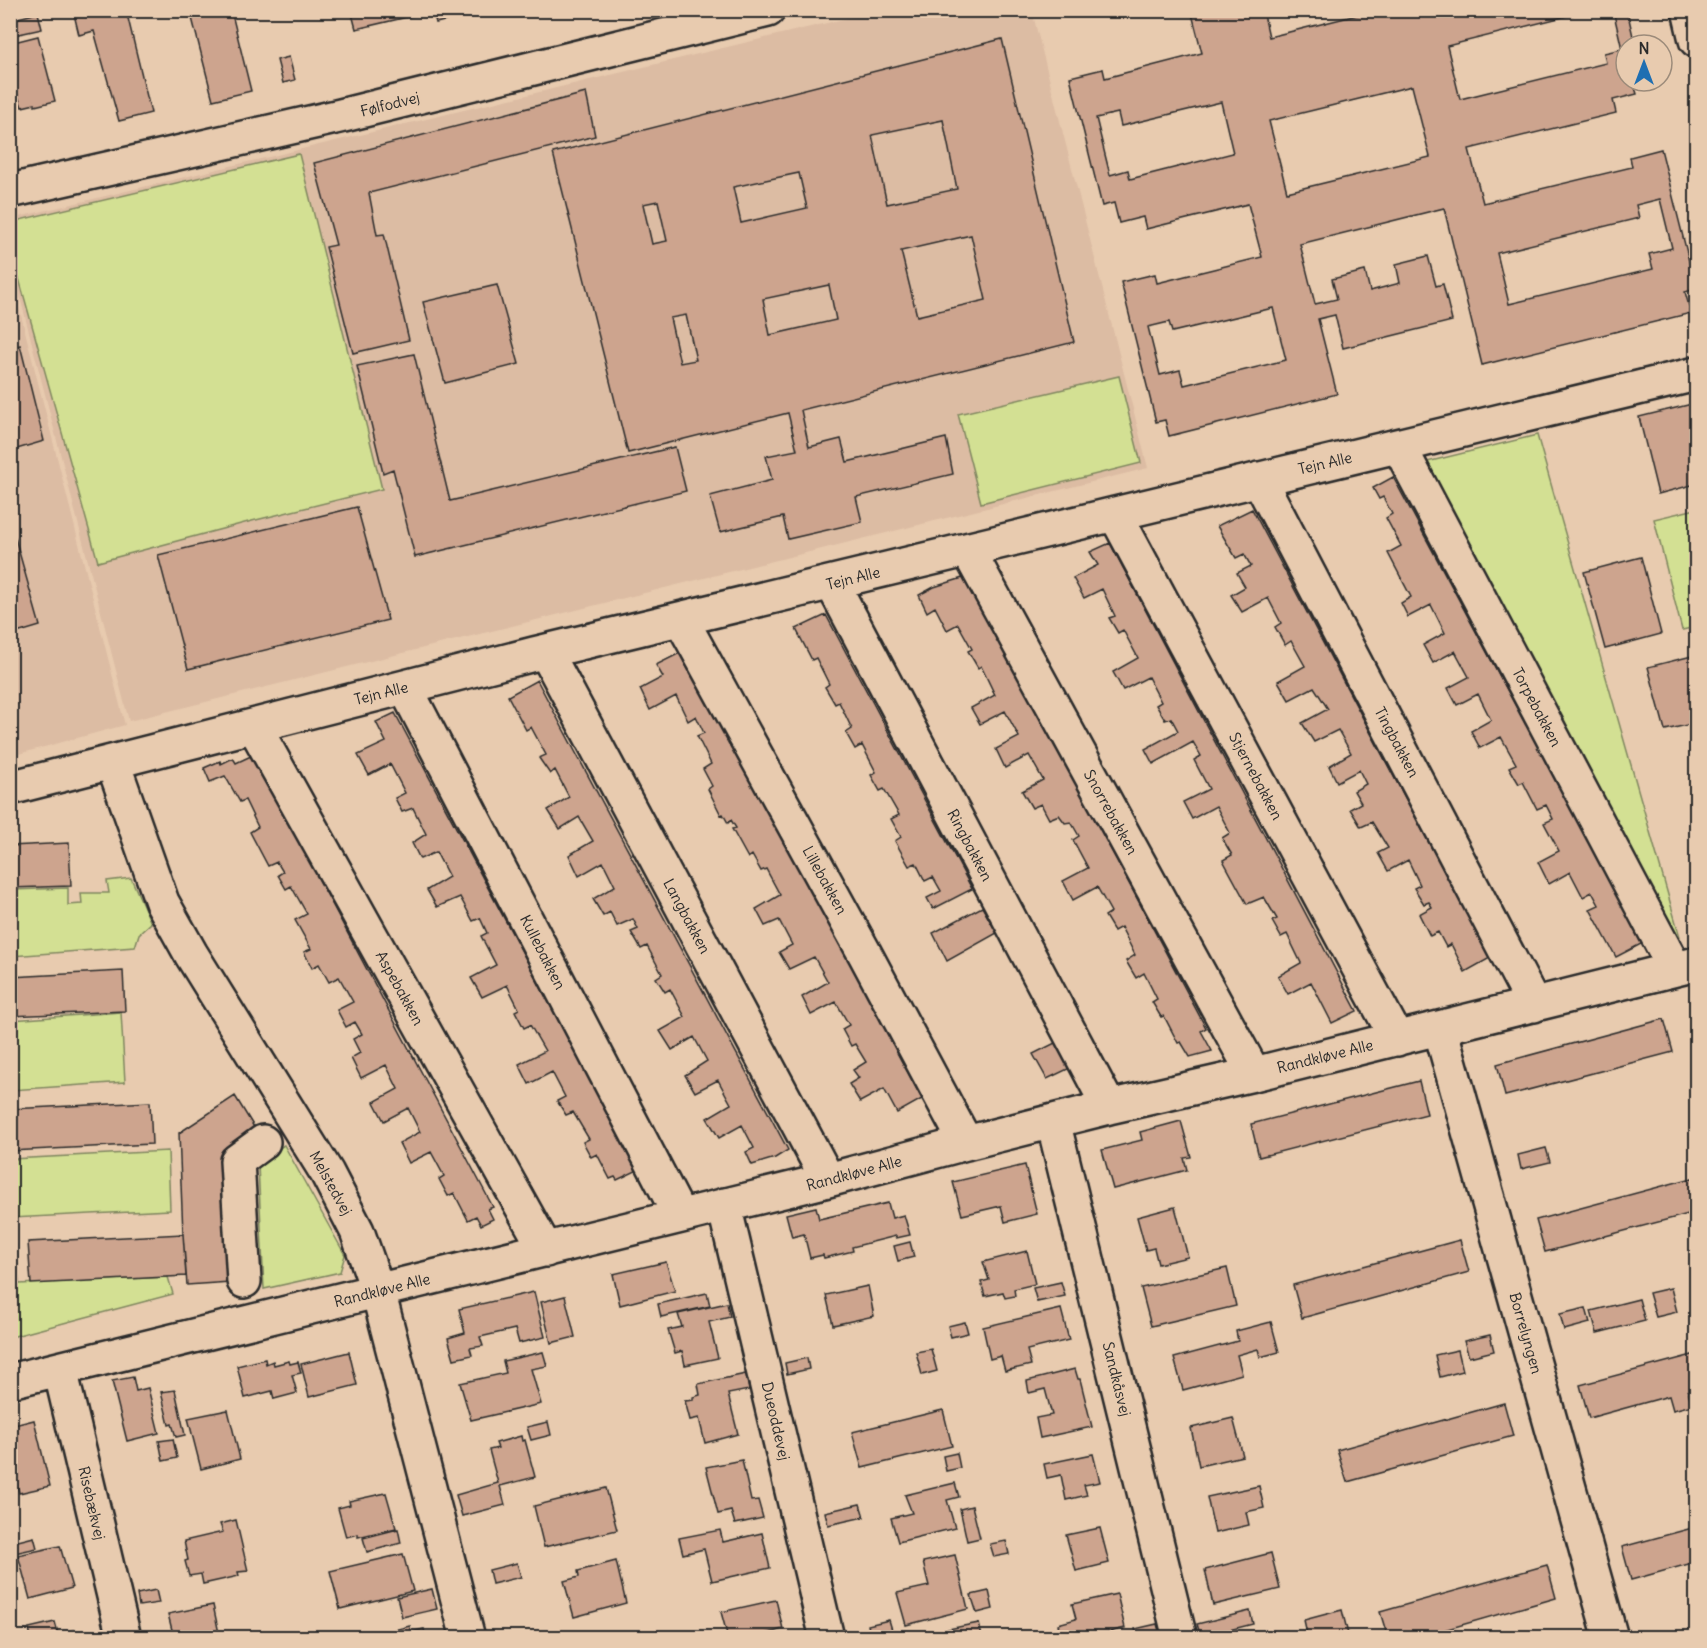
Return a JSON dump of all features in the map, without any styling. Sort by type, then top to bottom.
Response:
[{"type":"street","name":"Følfodvej","points":[[10,191],[340,116],[768,10]]},
{"type":"street","points":[[1689,10],[1696,40]]},
{"type":"street","name":"Tejn Alle","points":[[10,788],[546,652],[1696,374]]},
{"type":"street","name":"Torpebakken","points":[[1399,446],[1686,966]]},
{"type":"street","name":"Tingbakken","points":[[1259,479],[1534,1005]]},
{"type":"street","name":"Stjernebakken","points":[[1115,514],[1397,1038]]},
{"type":"street","name":"Snorrebakken","points":[[968,550],[1254,1074]]},
{"type":"street","name":"Ringbakken","points":[[832,583],[1108,1107]]},
{"type":"street","name":"Lillebakken","points":[[681,619],[966,1143]]},
{"type":"street","name":"Langbakken","points":[[546,652],[828,1180]]},
{"type":"street","name":"Kullebakken","points":[[405,687],[680,1216]]},
{"type":"street","name":"Aspebakken","points":[[254,726],[546,1250]]},
{"type":"street","name":"Melstedvej","points":[[113,763],[162,902],[191,954],[327,1173],[357,1231],[378,1291],[468,1638]]},
{"type":"street","name":"Randkløve Alle","points":[[10,1381],[828,1180],[1108,1107],[1254,1074],[1686,966]]},
{"type":"street","name":"Borrelyngen","points":[[1440,1028],[1611,1638]]},
{"type":"street","name":"Sandkåsvej","points":[[1053,1121],[1180,1638]]},
{"type":"street","points":[[244,1281],[237,1161],[263,1142]]},
{"type":"street","name":"Dueoddevej","points":[[724,1205],[827,1638]]},
{"type":"street","name":"Risebækvej","points":[[60,1369],[124,1638]]},
{"type":"shaded area","points":[[877,11],[1032,11],[1148,468],[129,721],[11,262],[10,219]]},
{"type":"shaded area","points":[[10,272],[125,725],[11,756],[10,756]]},
{"type":"green space","points":[[299,154],[382,489],[98,562],[11,250],[11,222]]},
{"type":"green space","points":[[1119,376],[1141,463],[981,503],[958,414]]},
{"type":"green space","points":[[1537,435],[1680,937],[1675,938],[1423,463]]},
{"type":"green space","points":[[1696,509],[1696,627],[1682,630],[1654,519]]},
{"type":"green space","points":[[131,878],[151,923],[139,934],[135,947],[11,956],[11,890],[68,888],[68,905],[82,904],[81,893],[109,893],[107,881]]},
{"type":"green space","points":[[121,1012],[125,1082],[11,1090],[11,1020]]},
{"type":"green space","points":[[284,1145],[345,1255],[340,1272],[264,1289],[258,1165]]},
{"type":"green space","points":[[168,1151],[170,1210],[11,1218],[11,1159]]},
{"type":"green space","points":[[11,1245],[16,1245],[19,1284],[168,1277],[173,1294],[11,1337]]},
{"type":"building","points":[[73,10],[126,10],[151,113],[119,121],[94,31],[79,35]]},
{"type":"building","points":[[190,10],[231,10],[251,91],[213,100]]},
{"type":"building","points":[[351,10],[471,10],[472,14],[436,23],[433,11],[356,29]]},
{"type":"building","points":[[1191,10],[1263,10],[1269,37],[1377,10],[1591,10],[1447,46],[1460,99],[1606,63],[1604,53],[1614,51],[1614,93],[1637,94],[1613,100],[1616,113],[1469,149],[1483,203],[1632,167],[1630,157],[1661,149],[1696,289],[1685,292],[1691,313],[1482,365],[1444,208],[1300,244],[1315,304],[1337,299],[1332,279],[1365,271],[1370,291],[1400,283],[1396,264],[1428,256],[1436,286],[1443,284],[1452,321],[1343,348],[1335,315],[1318,319],[1337,394],[1169,436],[1165,420],[1156,422],[1121,282],[1155,274],[1157,283],[1262,257],[1248,204],[1146,229],[1143,217],[1119,223],[1114,203],[1102,206],[1070,77],[1103,69],[1105,78],[1202,53]],"holes":[[[1412,86],[1430,157],[1287,192],[1269,121]],[[1221,102],[1233,153],[1130,179],[1128,170],[1110,175],[1096,118],[1118,113],[1121,126]],[[1660,199],[1672,248],[1649,254],[1653,269],[1509,304],[1497,253],[1639,218],[1636,205]],[[1273,308],[1286,360],[1184,385],[1180,370],[1160,375],[1148,327],[1169,322],[1172,332]]]},
{"type":"building","points":[[1613,10],[1627,10],[1632,33],[1618,33]]},
{"type":"building","points":[[38,13],[42,29],[10,36],[10,20]]},
{"type":"building","points":[[38,36],[55,101],[22,107],[15,88],[10,89],[10,43]]},
{"type":"building","points":[[1002,39],[1074,342],[801,410],[809,447],[841,439],[847,462],[946,438],[953,474],[856,497],[862,522],[788,539],[783,517],[720,532],[710,496],[772,480],[766,456],[797,450],[788,413],[628,453],[553,153]],"holes":[[[943,120],[957,189],[887,204],[872,135]],[[799,173],[807,208],[741,223],[733,187]],[[658,201],[667,241],[652,244],[643,204]],[[971,235],[986,300],[917,316],[901,251]],[[829,285],[836,320],[770,335],[763,299]],[[686,315],[696,360],[680,363],[670,318]]]},
{"type":"building","points":[[289,57],[295,80],[283,83],[277,60]]},
{"type":"building","points":[[586,93],[595,136],[369,193],[377,235],[384,234],[409,340],[353,353],[326,247],[336,245],[314,163]]},
{"type":"building","points":[[497,285],[519,364],[445,383],[423,302]]},
{"type":"building","points":[[20,345],[44,441],[10,451],[10,348]]},
{"type":"building","points":[[414,354],[450,501],[675,447],[686,491],[415,557],[393,469],[383,473],[357,366]]},
{"type":"building","points":[[1696,403],[1696,484],[1658,494],[1639,417]]},
{"type":"building","points":[[1393,477],[1643,943],[1616,957],[1590,909],[1599,905],[1592,892],[1583,897],[1570,872],[1549,884],[1538,862],[1559,851],[1544,823],[1553,819],[1546,805],[1537,809],[1523,782],[1519,784],[1509,767],[1516,764],[1501,737],[1480,748],[1471,731],[1491,720],[1478,694],[1457,705],[1448,688],[1469,677],[1455,651],[1433,663],[1423,645],[1445,633],[1431,605],[1408,617],[1401,603],[1411,597],[1388,553],[1401,546],[1386,518],[1392,514],[1383,497],[1379,499],[1373,488]]},
{"type":"building","points":[[357,507],[388,620],[188,669],[158,555]]},
{"type":"building","points":[[1252,509],[1490,958],[1465,972],[1451,944],[1446,947],[1438,932],[1430,936],[1419,914],[1432,907],[1429,902],[1424,904],[1414,888],[1420,885],[1408,860],[1388,871],[1378,853],[1388,848],[1372,822],[1361,827],[1350,809],[1361,803],[1354,791],[1366,784],[1359,770],[1337,782],[1329,766],[1351,753],[1338,730],[1314,742],[1302,723],[1328,709],[1314,687],[1289,700],[1278,681],[1305,666],[1291,641],[1285,645],[1275,627],[1281,623],[1268,598],[1242,612],[1231,595],[1245,587],[1237,573],[1251,566],[1244,554],[1236,558],[1217,526]]},
{"type":"building","points":[[10,520],[40,626],[10,635]]},
{"type":"building","points":[[1110,543],[1357,1011],[1332,1023],[1311,982],[1288,994],[1278,976],[1301,963],[1287,934],[1281,937],[1272,921],[1277,919],[1264,897],[1247,904],[1223,860],[1232,855],[1222,838],[1230,833],[1216,806],[1192,819],[1183,802],[1209,789],[1194,760],[1201,756],[1193,742],[1153,764],[1145,749],[1178,731],[1171,718],[1165,720],[1156,705],[1161,702],[1148,677],[1123,690],[1113,672],[1138,658],[1123,630],[1118,633],[1109,618],[1115,616],[1102,589],[1084,598],[1073,578],[1098,565],[1090,552]]},
{"type":"building","points":[[1641,557],[1661,634],[1605,649],[1584,572]]},
{"type":"building","points":[[966,577],[1206,1028],[1201,1031],[1212,1051],[1190,1057],[1181,1042],[1178,1043],[1164,1016],[1161,1017],[1152,1002],[1157,999],[1144,973],[1136,978],[1126,961],[1135,955],[1121,927],[1114,931],[1105,916],[1111,912],[1097,887],[1073,900],[1063,881],[1088,868],[1073,840],[1079,836],[1071,822],[1065,823],[1059,815],[1049,819],[1041,804],[1032,808],[1022,791],[1043,780],[1029,755],[1005,768],[996,749],[1019,737],[1005,711],[980,724],[971,708],[995,695],[981,666],[978,668],[968,651],[972,649],[958,624],[947,630],[935,607],[927,612],[919,595],[934,587]]},
{"type":"building","points":[[826,615],[972,889],[933,909],[927,898],[941,891],[933,877],[925,881],[916,863],[909,866],[895,841],[901,837],[891,819],[899,815],[884,789],[880,791],[871,775],[876,772],[862,745],[855,749],[846,733],[852,729],[839,702],[835,704],[825,687],[829,684],[816,658],[812,660],[796,629]]},
{"type":"building","points":[[682,652],[691,662],[922,1099],[897,1113],[884,1089],[860,1102],[849,1084],[859,1078],[853,1070],[866,1062],[855,1044],[851,1046],[842,1029],[849,1025],[836,1002],[811,1015],[802,997],[828,982],[814,957],[789,969],[779,952],[792,945],[779,920],[765,926],[756,909],[780,895],[766,869],[761,871],[752,855],[748,858],[732,829],[736,828],[731,820],[728,823],[723,814],[721,815],[708,789],[712,786],[703,769],[711,764],[697,736],[704,733],[696,716],[688,721],[676,696],[650,710],[640,689],[663,677],[656,665]]},
{"type":"building","points":[[1696,655],[1696,723],[1665,730],[1648,667]]},
{"type":"building","points":[[537,680],[788,1150],[775,1158],[752,1165],[746,1152],[754,1148],[742,1125],[719,1138],[707,1118],[731,1104],[718,1080],[695,1092],[685,1075],[707,1061],[694,1037],[672,1050],[660,1031],[685,1017],[670,989],[665,992],[656,978],[662,974],[647,946],[641,949],[631,932],[638,929],[633,919],[617,926],[610,912],[603,916],[593,899],[615,886],[603,862],[579,876],[569,855],[593,841],[579,817],[560,829],[548,810],[569,797],[555,770],[550,774],[539,758],[546,755],[531,727],[526,730],[508,696]]},
{"type":"building","points":[[395,713],[638,1170],[617,1180],[615,1177],[610,1179],[597,1154],[591,1157],[583,1142],[589,1139],[573,1112],[566,1115],[557,1101],[565,1097],[552,1072],[529,1084],[519,1064],[545,1051],[530,1025],[524,1028],[515,1011],[519,1009],[507,985],[482,997],[471,978],[496,965],[481,936],[487,933],[480,918],[473,921],[460,897],[437,907],[427,890],[449,877],[436,852],[420,859],[412,843],[426,834],[413,808],[402,812],[395,798],[405,793],[390,764],[369,775],[358,755],[386,742],[376,722]]},
{"type":"building","points":[[253,755],[493,1207],[488,1209],[493,1219],[481,1225],[476,1216],[468,1220],[454,1193],[448,1196],[439,1179],[444,1176],[431,1152],[409,1163],[399,1143],[420,1132],[408,1108],[384,1121],[374,1102],[398,1089],[386,1065],[361,1078],[351,1058],[360,1053],[353,1039],[362,1034],[355,1022],[346,1027],[337,1010],[353,1002],[339,977],[329,982],[319,964],[312,968],[304,952],[311,949],[295,920],[307,914],[291,886],[286,889],[278,875],[283,872],[277,862],[268,866],[250,832],[258,827],[245,800],[240,802],[225,776],[210,782],[204,768],[233,758],[236,763]]},
{"type":"building","points":[[69,843],[71,886],[10,888],[10,846]]},
{"type":"building","points":[[982,907],[997,933],[947,961],[933,933]]},
{"type":"building","points":[[123,971],[125,1011],[10,1016],[10,977]]},
{"type":"building","points":[[1664,1019],[1673,1052],[1505,1096],[1497,1064]]},
{"type":"building","points":[[1057,1042],[1070,1068],[1047,1079],[1033,1054]]},
{"type":"building","points":[[1419,1081],[1427,1114],[1259,1157],[1251,1124]]},
{"type":"building","points":[[235,1096],[257,1132],[230,1282],[187,1285],[179,1133]]},
{"type":"building","points":[[150,1102],[152,1144],[10,1151],[10,1109]]},
{"type":"building","points":[[1181,1121],[1191,1157],[1184,1158],[1187,1170],[1113,1189],[1102,1150],[1142,1140],[1140,1132]]},
{"type":"building","points":[[1546,1148],[1550,1162],[1521,1169],[1518,1155]]},
{"type":"building","points":[[1025,1165],[1037,1214],[1005,1222],[1001,1206],[962,1215],[953,1182]]},
{"type":"building","points":[[1696,1177],[1696,1212],[1545,1252],[1536,1220]]},
{"type":"building","points":[[888,1203],[892,1218],[904,1215],[910,1235],[896,1238],[896,1236],[852,1247],[853,1251],[824,1258],[823,1255],[810,1258],[804,1234],[792,1237],[786,1214],[816,1207],[819,1219]]},
{"type":"building","points":[[1175,1207],[1188,1257],[1158,1264],[1154,1248],[1146,1250],[1137,1217]]},
{"type":"building","points":[[183,1234],[186,1276],[31,1284],[28,1242]]},
{"type":"building","points":[[1460,1240],[1469,1272],[1302,1318],[1293,1285]]},
{"type":"building","points":[[910,1242],[914,1257],[898,1261],[894,1246]]},
{"type":"building","points":[[1027,1251],[1035,1284],[1014,1289],[1015,1296],[1005,1298],[1003,1292],[985,1296],[981,1282],[989,1280],[983,1262]]},
{"type":"building","points":[[666,1262],[675,1291],[620,1305],[613,1274]]},
{"type":"building","points":[[1227,1268],[1236,1306],[1151,1326],[1141,1288]]},
{"type":"building","points":[[1061,1282],[1065,1296],[1037,1302],[1033,1288]]},
{"type":"building","points":[[868,1286],[874,1316],[833,1325],[826,1295]]},
{"type":"building","points":[[1671,1288],[1677,1312],[1656,1317],[1649,1293]]},
{"type":"building","points":[[534,1292],[545,1337],[519,1343],[515,1329],[480,1337],[483,1346],[470,1348],[472,1355],[454,1359],[448,1338],[465,1333],[459,1309]]},
{"type":"building","points":[[707,1293],[710,1306],[661,1317],[658,1304]]},
{"type":"building","points":[[565,1296],[575,1337],[551,1343],[541,1302]]},
{"type":"building","points":[[1639,1299],[1645,1321],[1597,1333],[1591,1311]]},
{"type":"building","points":[[727,1303],[730,1317],[709,1322],[718,1358],[685,1365],[682,1351],[675,1353],[668,1330],[682,1327],[678,1314]]},
{"type":"building","points":[[1586,1308],[1590,1323],[1564,1330],[1560,1314]]},
{"type":"building","points":[[1061,1309],[1069,1340],[1027,1350],[1031,1365],[1005,1371],[1001,1356],[990,1359],[983,1327]]},
{"type":"building","points":[[965,1322],[968,1333],[951,1337],[948,1326]]},
{"type":"building","points":[[1271,1322],[1279,1352],[1260,1357],[1258,1349],[1237,1355],[1242,1374],[1183,1390],[1174,1358],[1238,1341],[1236,1331]]},
{"type":"building","points":[[1490,1335],[1494,1351],[1469,1357],[1464,1341]]},
{"type":"building","points":[[931,1349],[937,1371],[922,1375],[916,1352]]},
{"type":"building","points":[[1458,1350],[1463,1371],[1440,1377],[1435,1355]]},
{"type":"building","points":[[349,1352],[357,1385],[309,1397],[301,1364]]},
{"type":"building","points":[[543,1352],[547,1366],[531,1369],[541,1404],[471,1420],[460,1383],[506,1373],[503,1361]]},
{"type":"building","points":[[1696,1354],[1696,1389],[1688,1391],[1692,1405],[1673,1410],[1669,1396],[1589,1418],[1580,1385]]},
{"type":"building","points":[[807,1358],[809,1369],[787,1374],[785,1363]]},
{"type":"building","points":[[265,1359],[266,1364],[273,1361],[274,1365],[289,1361],[290,1364],[298,1362],[301,1373],[292,1375],[297,1393],[274,1399],[272,1391],[245,1398],[237,1366]]},
{"type":"building","points":[[1075,1369],[1080,1379],[1092,1427],[1040,1438],[1036,1418],[1052,1415],[1045,1389],[1029,1393],[1027,1381]]},
{"type":"building","points":[[746,1374],[749,1390],[728,1394],[738,1434],[705,1443],[699,1418],[690,1420],[685,1401],[693,1400],[693,1397],[700,1395],[698,1384]]},
{"type":"building","points":[[133,1377],[136,1391],[148,1388],[159,1433],[127,1441],[112,1381]]},
{"type":"building","points":[[175,1390],[185,1435],[176,1437],[172,1424],[169,1425],[161,1392]]},
{"type":"building","points":[[1504,1403],[1513,1436],[1347,1482],[1337,1450]]},
{"type":"building","points":[[228,1410],[240,1459],[201,1469],[188,1418]]},
{"type":"building","points":[[943,1410],[952,1446],[862,1468],[852,1432]]},
{"type":"building","points":[[1233,1418],[1243,1456],[1199,1466],[1191,1428]]},
{"type":"building","points":[[34,1420],[50,1486],[19,1493],[10,1456],[10,1426]]},
{"type":"building","points":[[548,1422],[551,1435],[531,1440],[527,1427]]},
{"type":"building","points":[[521,1436],[522,1441],[525,1440],[535,1477],[500,1486],[505,1505],[462,1516],[456,1495],[498,1483],[489,1450],[498,1448],[496,1443]]},
{"type":"building","points":[[173,1439],[177,1458],[163,1461],[159,1441]]},
{"type":"building","points":[[957,1453],[960,1468],[946,1471],[943,1456]]},
{"type":"building","points":[[1093,1454],[1100,1482],[1084,1485],[1087,1495],[1066,1500],[1061,1475],[1047,1478],[1044,1464]]},
{"type":"building","points":[[742,1460],[751,1501],[758,1500],[763,1518],[735,1524],[731,1511],[718,1514],[706,1467]]},
{"type":"building","points":[[955,1483],[959,1497],[947,1500],[955,1528],[898,1542],[891,1518],[912,1513],[905,1495]]},
{"type":"building","points":[[1259,1486],[1264,1508],[1246,1512],[1249,1525],[1215,1533],[1207,1497]]},
{"type":"building","points":[[606,1488],[617,1530],[544,1547],[534,1506]]},
{"type":"building","points":[[386,1493],[396,1528],[358,1537],[358,1534],[346,1537],[338,1508],[350,1505],[349,1501]]},
{"type":"building","points":[[860,1504],[864,1517],[828,1525],[825,1512]]},
{"type":"building","points":[[972,1506],[980,1538],[967,1541],[960,1509]]},
{"type":"building","points":[[236,1520],[248,1571],[238,1572],[239,1576],[203,1584],[201,1574],[189,1576],[185,1561],[188,1560],[184,1541],[223,1532],[220,1524]]},
{"type":"building","points":[[1696,1527],[1696,1562],[1631,1580],[1622,1547]]},
{"type":"building","points":[[1100,1528],[1109,1563],[1076,1571],[1066,1535]]},
{"type":"building","points":[[398,1529],[401,1543],[367,1552],[363,1538]]},
{"type":"building","points":[[720,1530],[723,1542],[762,1533],[770,1568],[712,1581],[704,1549],[683,1554],[679,1538]]},
{"type":"building","points":[[34,1537],[37,1548],[10,1554],[10,1543]]},
{"type":"building","points":[[1006,1541],[1009,1554],[994,1557],[990,1544]]},
{"type":"building","points":[[60,1546],[72,1588],[30,1599],[18,1555]]},
{"type":"building","points":[[1271,1553],[1280,1589],[1213,1605],[1205,1570]]},
{"type":"building","points":[[403,1554],[413,1591],[340,1609],[330,1571]]},
{"type":"building","points":[[955,1555],[968,1609],[906,1625],[897,1593],[929,1586],[923,1562]]},
{"type":"building","points":[[616,1561],[626,1603],[574,1617],[564,1581],[579,1577],[578,1571]]},
{"type":"building","points":[[517,1563],[521,1577],[492,1584],[489,1570]]},
{"type":"building","points":[[1547,1565],[1556,1598],[1416,1638],[1388,1638],[1380,1612]]},
{"type":"building","points":[[432,1589],[437,1609],[402,1617],[397,1597]]},
{"type":"building","points":[[156,1590],[159,1603],[139,1606],[137,1594]]},
{"type":"building","points":[[989,1591],[993,1609],[977,1613],[971,1595]]},
{"type":"building","points":[[1117,1594],[1125,1628],[1087,1638],[1061,1638],[1058,1624],[1076,1619],[1072,1604]]},
{"type":"building","points":[[776,1600],[783,1629],[750,1638],[728,1638],[721,1612]]},
{"type":"building","points":[[213,1605],[220,1638],[174,1638],[168,1614]]},
{"type":"building","points":[[1342,1610],[1349,1638],[1308,1638],[1304,1620]]},
{"type":"building","points":[[1250,1611],[1253,1624],[1201,1637],[1197,1624]]},
{"type":"building","points":[[889,1620],[893,1633],[871,1638],[868,1625]]},
{"type":"building","points":[[55,1622],[58,1633],[31,1638],[29,1628]]},
{"type":"building","points":[[979,1623],[982,1637],[951,1638],[948,1629]]},
{"type":"building","points":[[1157,1624],[1161,1638],[1138,1638],[1135,1629]]},
{"type":"building","points":[[410,1626],[411,1632],[424,1629],[426,1638],[391,1638],[396,1636],[394,1630]]},
{"type":"building","points":[[74,1630],[76,1638],[41,1637],[58,1633]]},
{"type":"building","points":[[370,1630],[372,1638],[338,1638]]},
{"type":"building","points":[[541,1631],[543,1638],[516,1638]]}]
